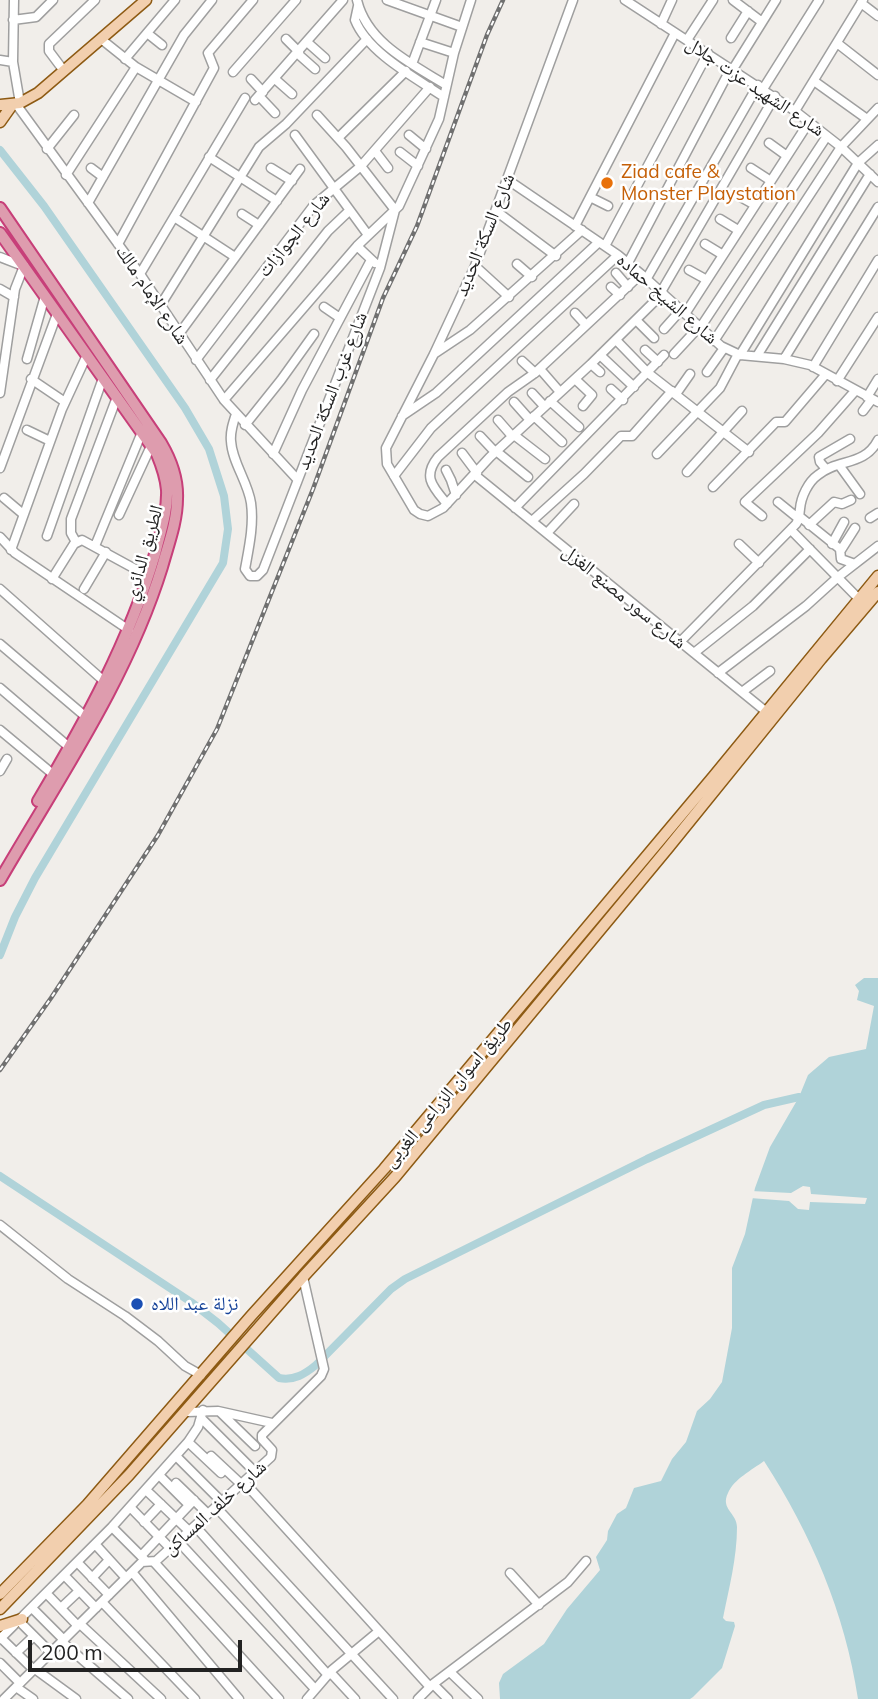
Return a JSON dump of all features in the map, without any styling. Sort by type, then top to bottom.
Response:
[{"type":"highway","name":"الطريق الدائري","points":[[0,208],[78,332],[166,451],[175,478],[177,506],[155,587],[126,659],[86,734],[0,880]]},
{"type":"highway","name":"الطريق الدائري","points":[[0,233],[57,314],[78,332],[87,355],[161,463],[167,492],[165,512],[148,576],[129,630],[86,717],[0,867]]},
{"type":"main road","points":[[0,106],[16,104],[38,93],[146,0]]},
{"type":"main road","points":[[0,121],[16,104]]},
{"type":"main road","name":"طريق اسوان الزراعى الغربى","points":[[0,1609],[187,1412],[303,1277],[395,1177],[668,848],[858,598],[878,576]]},
{"type":"main road","name":"طريق اسوان الزراعى الغربى","points":[[0,1594],[75,1518],[251,1316],[384,1169],[659,841],[878,592]]},
{"type":"main road","points":[[659,841],[668,848]]},
{"type":"main road","points":[[384,1169],[395,1177]]},
{"type":"main road","points":[[0,1626],[21,1620]]},
{"type":"street","points":[[14,0],[13,62],[16,104]]},
{"type":"street","points":[[13,20],[36,17],[53,0]]},
{"type":"street","points":[[64,71],[49,51],[49,44],[95,0]]},
{"type":"street","points":[[125,58],[175,0]]},
{"type":"street","points":[[88,203],[184,35],[212,0]]},
{"type":"street","points":[[118,244],[214,68],[208,53],[253,0]]},
{"type":"street","points":[[233,72],[296,0]]},
{"type":"street","points":[[259,96],[343,0]]},
{"type":"street","points":[[387,0],[402,2],[462,27]]},
{"type":"street","points":[[412,64],[436,0]]},
{"type":"street","points":[[224,400],[357,246],[396,210],[439,119],[454,53],[470,0]]},
{"type":"street","name":"شارع السكة الحديد","points":[[394,475],[387,464],[386,448],[475,266],[573,0]]},
{"type":"street","name":"شارع الشهيد عزت جلال","points":[[625,0],[775,96],[841,147],[878,182]]},
{"type":"street","points":[[661,24],[672,0]]},
{"type":"street","points":[[687,40],[713,0]]},
{"type":"street","points":[[733,0],[762,22]]},
{"type":"street","points":[[628,263],[732,68],[776,0]]},
{"type":"street","points":[[447,504],[430,479],[430,467],[461,434],[508,392],[538,371],[628,287],[644,276],[760,87],[819,0]]},
{"type":"street","points":[[795,111],[862,2],[878,16]]},
{"type":"street","points":[[357,3],[355,20],[367,38],[405,71],[444,97]]},
{"type":"street","points":[[357,3],[363,18],[387,46],[446,85]]},
{"type":"street","points":[[731,38],[748,11]]},
{"type":"street","points":[[147,33],[162,45]]},
{"type":"street","points":[[434,354],[470,330],[509,298],[556,256],[579,228],[590,197],[675,33]]},
{"type":"street","points":[[160,306],[264,142],[286,124],[367,38]]},
{"type":"street","points":[[102,39],[136,67],[196,102]]},
{"type":"street","points":[[286,39],[315,69]]},
{"type":"street","points":[[307,42],[325,58]]},
{"type":"street","points":[[420,42],[454,53]]},
{"type":"street","points":[[837,43],[878,75]]},
{"type":"street","points":[[401,416],[436,393],[602,244],[708,53]]},
{"type":"street","points":[[0,60],[13,62]]},
{"type":"street","points":[[66,175],[136,67]]},
{"type":"street","points":[[338,138],[405,71]]},
{"type":"street","points":[[251,79],[259,96],[275,113]]},
{"type":"street","points":[[275,79],[292,94]]},
{"type":"street","points":[[814,81],[867,119]]},
{"type":"street","name":"شارع الجوازات","points":[[195,360],[309,211],[360,166],[430,87]]},
{"type":"street","points":[[618,255],[431,428],[394,475],[414,510],[420,514],[432,515],[447,504],[496,451],[591,364],[662,293],[775,96]]},
{"type":"street","points":[[140,274],[244,98]]},
{"type":"street","name":"شارع الإمام مالك","points":[[16,104],[140,274],[224,400],[244,425],[297,479]]},
{"type":"street","points":[[714,341],[841,147],[878,107]]},
{"type":"street","points":[[47,149],[74,115]]},
{"type":"street","points":[[317,116],[396,210]]},
{"type":"street","points":[[664,329],[683,312],[707,280],[809,122]]},
{"type":"street","points":[[295,135],[368,235]]},
{"type":"street","points":[[409,135],[426,149]]},
{"type":"street","points":[[674,354],[699,328],[827,136]]},
{"type":"street","points":[[769,143],[787,156]]},
{"type":"street","points":[[657,454],[720,388],[859,163],[878,145]]},
{"type":"street","points":[[375,150],[388,168]]},
{"type":"street","points":[[400,152],[418,166]]},
{"type":"street","points":[[209,157],[277,201]]},
{"type":"street","points":[[91,168],[103,177]]},
{"type":"street","points":[[271,168],[292,181]]},
{"type":"street","points":[[179,334],[300,169]]},
{"type":"street","points":[[751,169],[771,181]]},
{"type":"street","points":[[757,356],[870,174]]},
{"type":"street","name":"شارع الشيخ حماده","points":[[508,180],[618,255],[724,348],[739,354],[784,359],[813,367],[872,399]]},
{"type":"street","points":[[735,194],[755,205]]},
{"type":"street","points":[[590,197],[608,206]]},
{"type":"street","points":[[784,359],[878,207]]},
{"type":"street","name":"شارع غرب السكة الحديد","points":[[236,414],[231,445],[249,492],[252,517],[245,569],[253,577],[261,574],[263,570],[380,268],[396,210]]},
{"type":"street","points":[[210,380],[328,231],[349,211]]},
{"type":"street","points":[[496,211],[556,256]]},
{"type":"street","points":[[242,214],[259,225]]},
{"type":"street","points":[[174,216],[235,257]]},
{"type":"street","points":[[720,219],[738,230]]},
{"type":"street","points":[[705,244],[723,255]]},
{"type":"street","points":[[357,246],[380,268]]},
{"type":"street","points":[[0,257],[24,266],[14,298],[3,354],[0,393]]},
{"type":"street","points":[[273,454],[302,390],[371,260]]},
{"type":"street","points":[[813,367],[878,260]]},
{"type":"street","points":[[517,264],[532,277]]},
{"type":"street","points":[[475,266],[509,298]]},
{"type":"street","points":[[689,270],[707,280]]},
{"type":"street","points":[[616,273],[628,287]]},
{"type":"street","points":[[611,286],[620,295]]},
{"type":"street","points":[[0,289],[14,298]]},
{"type":"street","points":[[27,359],[45,296]]},
{"type":"street","points":[[324,307],[340,318]]},
{"type":"street","points":[[575,313],[586,325]]},
{"type":"street","points":[[0,468],[57,314]]},
{"type":"street","points":[[837,381],[878,317]]},
{"type":"street","points":[[636,320],[654,338]]},
{"type":"street","points":[[0,323],[10,329]]},
{"type":"street","points":[[244,425],[314,334]]},
{"type":"street","points":[[616,340],[648,373],[749,452]]},
{"type":"street","points":[[708,372],[724,348]]},
{"type":"street","points":[[515,508],[661,359],[645,350]]},
{"type":"street","points":[[11,550],[65,402],[87,355]]},
{"type":"street","points":[[600,355],[634,387]]},
{"type":"street","points":[[522,361],[538,371],[560,392]]},
{"type":"street","points":[[591,364],[600,372]]},
{"type":"street","points":[[532,521],[621,436],[632,436],[690,374]]},
{"type":"street","points":[[713,487],[776,422],[786,421],[826,374]]},
{"type":"street","points":[[47,536],[103,378]]},
{"type":"street","points":[[32,379],[65,402]]},
{"type":"street","points":[[575,379],[592,395],[583,406]]},
{"type":"street","points":[[863,411],[872,399],[878,379]]},
{"type":"street","points":[[611,389],[622,400]]},
{"type":"street","points":[[762,516],[745,502],[818,433],[855,391]]},
{"type":"street","points":[[532,393],[579,427]]},
{"type":"street","points":[[76,542],[71,533],[71,519],[117,397]]},
{"type":"street","points":[[514,402],[562,442]]},
{"type":"street","points":[[687,472],[742,411]]},
{"type":"street","points":[[498,420],[545,459]]},
{"type":"street","points":[[27,430],[50,441]]},
{"type":"street","points":[[95,546],[142,432]]},
{"type":"street","points":[[480,436],[528,477]]},
{"type":"street","points":[[826,469],[819,457],[850,439]]},
{"type":"street","points":[[680,642],[800,518],[801,503],[811,482],[826,469],[869,454],[878,440]]},
{"type":"street","points":[[119,515],[151,446]]},
{"type":"street","name":"شارع سور مصنع الغزل","points":[[462,453],[476,474],[515,508],[770,715]]},
{"type":"street","points":[[869,454],[878,460]]},
{"type":"street","points":[[839,465],[860,494]]},
{"type":"street","points":[[446,470],[456,495]]},
{"type":"street","points":[[4,498],[23,514]]},
{"type":"street","points":[[809,525],[834,502],[842,504],[851,500]]},
{"type":"street","points":[[778,502],[841,550]]},
{"type":"street","points":[[547,533],[574,504]]},
{"type":"street","points":[[832,544],[844,522]]},
{"type":"street","points":[[855,528],[841,550],[841,559],[855,564]]},
{"type":"street","points":[[790,530],[858,598]]},
{"type":"street","points":[[0,537],[11,550],[129,630]]},
{"type":"street","points":[[52,579],[76,542],[82,540],[148,576]]},
{"type":"street","points":[[739,544],[759,563]]},
{"type":"street","points":[[718,673],[806,606],[878,546]]},
{"type":"street","points":[[694,653],[753,606],[810,549]]},
{"type":"street","points":[[84,589],[106,552]]},
{"type":"street","points":[[0,589],[104,682]]},
{"type":"street","points":[[0,645],[86,717]]},
{"type":"street","points":[[741,692],[769,671]]},
{"type":"street","points":[[0,688],[69,747]]},
{"type":"street","points":[[0,730],[54,775]]},
{"type":"street","points":[[0,771],[7,759]]},
{"type":"street","points":[[0,1225],[68,1279],[125,1316],[185,1366],[201,1375]]},
{"type":"street","name":"شارع خلف المساكن","points":[[4,1699],[129,1575],[147,1560],[170,1548],[272,1455],[271,1448],[258,1443],[262,1435],[271,1423],[321,1376],[324,1369],[303,1277]]},
{"type":"street","points":[[187,1412],[202,1414],[218,1411],[271,1423]]},
{"type":"street","points":[[218,1411],[258,1443],[243,1460]]},
{"type":"street","points":[[202,1414],[255,1472]]},
{"type":"street","points":[[76,1699],[34,1670],[0,1639],[112,1527],[188,1443],[202,1414]]},
{"type":"street","points":[[209,1458],[225,1442]]},
{"type":"street","points":[[188,1443],[242,1483],[379,1630],[448,1699]]},
{"type":"street","points":[[176,1456],[208,1488],[219,1504],[393,1699]]},
{"type":"street","points":[[174,1485],[189,1469]]},
{"type":"street","points":[[208,1488],[223,1471]]},
{"type":"street","points":[[159,1475],[208,1514]]},
{"type":"street","points":[[146,1489],[176,1519],[192,1528],[355,1699]]},
{"type":"street","points":[[147,1560],[159,1537],[192,1502]]},
{"type":"street","points":[[144,1522],[161,1504]]},
{"type":"street","points":[[130,1507],[170,1548]]},
{"type":"street","points":[[112,1527],[147,1560],[279,1699]]},
{"type":"street","points":[[178,1541],[315,1689]]},
{"type":"street","points":[[95,1544],[129,1575],[239,1699]]},
{"type":"street","points":[[92,1578],[110,1560]]},
{"type":"street","points":[[418,1699],[432,1685],[568,1582],[586,1560]]},
{"type":"street","points":[[77,1562],[109,1595]]},
{"type":"street","points":[[510,1573],[539,1605]]},
{"type":"street","points":[[64,1576],[99,1605],[195,1699]]},
{"type":"street","points":[[61,1608],[79,1591]]},
{"type":"street","points":[[46,1593],[160,1699]]},
{"type":"street","points":[[33,1608],[63,1641],[128,1699]]},
{"type":"street","points":[[21,1620],[51,1653]]},
{"type":"street","points":[[309,1698],[329,1673],[379,1630]]},
{"type":"street","points":[[16,1653],[34,1636]]},
{"type":"street","points":[[1,1666],[33,1699]]},
{"type":"street","points":[[451,1673],[478,1699]]},
{"type":"water","points":[[864,978],[878,978],[878,1699],[858,1699],[844,1635],[824,1575],[797,1517],[764,1461],[734,1483],[726,1498],[727,1507],[736,1522],[737,1539],[723,1618],[734,1622],[735,1626],[722,1668],[693,1697],[500,1699],[499,1683],[503,1674],[544,1644],[567,1609],[600,1570],[596,1557],[607,1540],[608,1531],[617,1514],[626,1508],[634,1488],[661,1481],[672,1459],[686,1442],[697,1411],[722,1382],[732,1328],[732,1268],[745,1234],[755,1188],[770,1147],[799,1097],[808,1075],[829,1057],[866,1049],[874,1006],[857,1000],[859,991],[855,985]]},
{"type":"pier","points":[[803,1186],[810,1187],[811,1194],[867,1198],[865,1204],[810,1202],[809,1210],[798,1209],[789,1201],[750,1198],[751,1191],[791,1193]]},
{"type":"waterway","points":[[0,150],[44,206],[185,408],[209,449],[224,496],[228,529],[223,563],[35,878],[0,955]]},
{"type":"waterway","points":[[0,1176],[191,1302],[279,1378],[294,1378],[316,1365],[391,1289],[405,1279],[647,1159],[764,1105],[799,1097]]},
{"type":"railway","points":[[0,1070],[51,998],[158,835],[217,729],[313,489],[383,298],[417,226],[487,35],[503,0]]},
{"type":"place","name":"Ziad cafe & Monster Playstation","points":[[607,183]]},
{"type":"place","name":"نزلة عبد اللاه","points":[[137,1304]]}]
